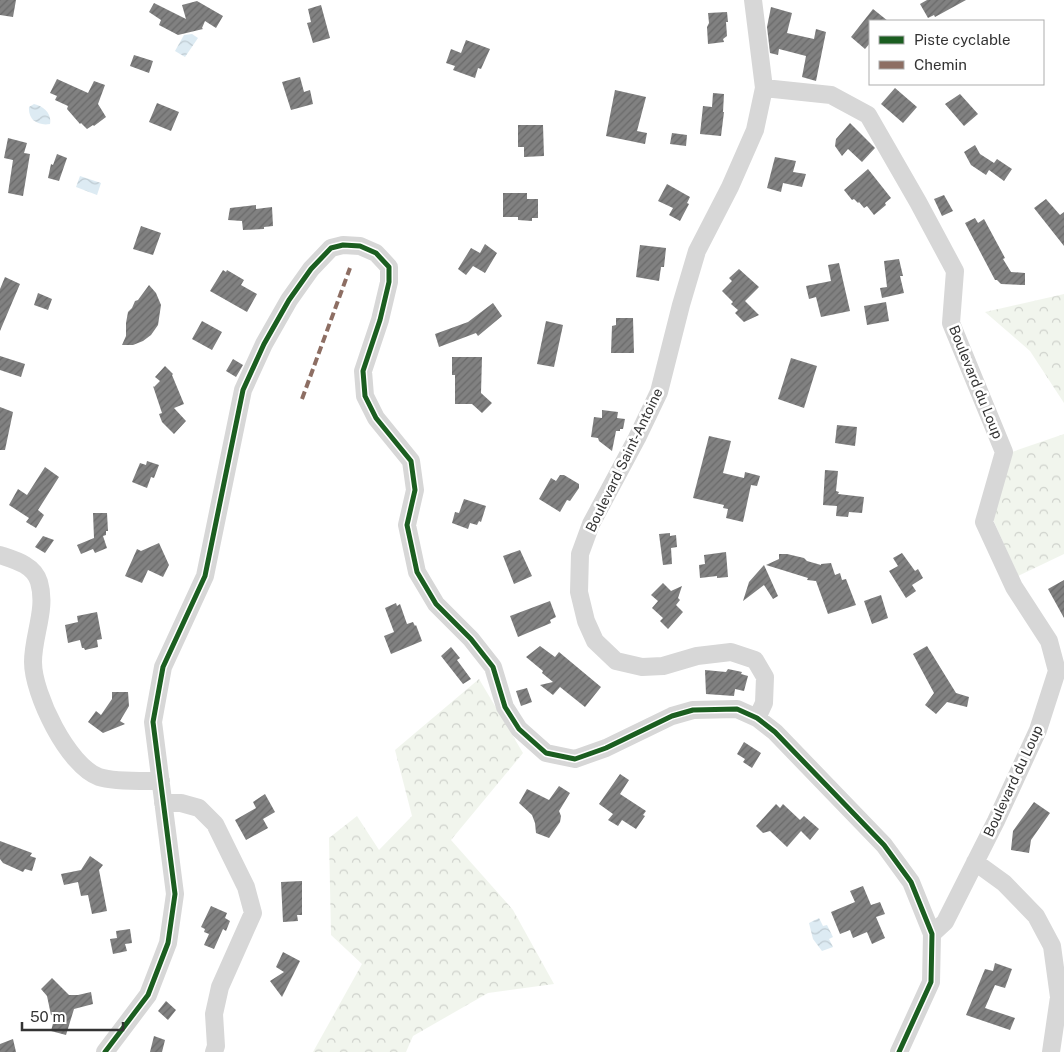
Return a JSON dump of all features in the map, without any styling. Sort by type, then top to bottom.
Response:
[{"type":"street","name":"Boulevard Saint-Antoine","points":[[753,0],[764,88],[755,130],[730,187],[697,251],[659,392],[637,438],[591,524],[582,547],[580,554],[579,592],[586,621],[595,641],[616,661],[642,667],[663,666],[697,656],[731,652],[755,660],[765,677],[764,703],[757,718]]},
{"type":"street","name":"Boulevard du Loup","points":[[764,88],[831,95],[868,115],[918,202],[955,272],[951,323],[1004,452],[984,522],[1014,587],[1049,641],[1057,671],[1038,730],[996,821],[945,922],[932,934]]},
{"type":"street","points":[[105,1052],[148,995],[168,943],[176,894],[153,722],[163,667],[204,576],[243,390],[264,344],[289,300],[305,277],[331,248],[343,245],[360,246],[376,253],[389,267],[389,282],[380,320],[363,371],[365,396],[376,418],[411,461],[415,490],[407,525],[418,572],[436,604],[471,639],[493,667],[505,707],[519,729],[546,753],[575,759],[606,748],[672,716],[693,710],[737,709],[757,718],[775,732],[884,845],[911,882],[932,934],[931,982],[899,1052]]},
{"type":"street","points":[[0,554],[27,565],[39,581],[42,607],[33,662],[41,701],[59,736],[78,763],[99,777],[136,781],[161,781]]},
{"type":"street","points":[[163,803],[181,803],[199,808],[215,824],[246,887],[253,913],[220,988],[214,1014],[216,1046],[214,1052]]},
{"type":"street","points":[[975,862],[1004,883],[1036,916],[1052,946],[1059,997],[1051,1052]]},
{"type":"green space","points":[[1064,294],[1064,403],[1030,351],[985,312]]},
{"type":"green space","points":[[1064,434],[1064,554],[1018,576],[991,515],[1012,452]]},
{"type":"green space","points":[[479,679],[523,753],[451,840],[513,910],[554,984],[488,993],[413,1036],[406,1052],[313,1052],[362,964],[331,935],[329,838],[357,816],[379,850],[412,816],[395,750]]},
{"type":"water","points":[[192,34],[198,38],[185,57],[175,51],[184,35]]},
{"type":"water","points":[[34,104],[46,111],[50,117],[50,124],[38,123],[32,119],[29,107]]},
{"type":"water","points":[[80,176],[101,183],[97,195],[76,187]]},
{"type":"water","points":[[819,918],[823,926],[827,925],[833,937],[829,939],[833,947],[822,951],[813,939],[809,923]]},
{"type":"building","points":[[0,0],[16,0],[13,17],[0,15]]},
{"type":"building","points":[[927,0],[966,0],[935,17],[934,15],[928,18],[920,4]]},
{"type":"building","points":[[197,1],[223,16],[216,28],[205,21],[203,29],[178,35],[159,25],[161,20],[149,12],[154,3],[186,19],[182,5]]},
{"type":"building","points":[[321,5],[330,38],[313,43],[307,23],[311,22],[308,9]]},
{"type":"building","points":[[771,7],[792,13],[787,33],[814,39],[816,29],[826,32],[816,81],[802,77],[806,56],[779,49],[778,55],[770,53],[767,27]]},
{"type":"building","points":[[873,9],[887,20],[869,20],[869,44],[865,49],[851,37]]},
{"type":"building","points":[[727,12],[727,36],[723,39],[724,42],[708,44],[708,13]]},
{"type":"building","points":[[466,40],[490,49],[481,69],[478,68],[475,78],[453,70],[455,66],[446,63],[451,49],[461,53]]},
{"type":"building","points":[[134,55],[153,61],[149,73],[130,66]]},
{"type":"building","points":[[300,77],[304,92],[310,90],[313,104],[291,110],[282,82]]},
{"type":"building","points":[[57,79],[88,93],[94,81],[105,85],[98,104],[106,117],[87,129],[80,124],[67,109],[68,106],[55,100],[57,96],[50,93]]},
{"type":"building","points":[[895,88],[917,107],[903,123],[881,104]]},
{"type":"building","points":[[615,90],[646,97],[637,131],[647,133],[645,144],[606,136]]},
{"type":"building","points":[[713,93],[724,94],[721,136],[700,134],[703,106],[712,107]]},
{"type":"building","points":[[960,94],[978,114],[964,126],[945,104]]},
{"type":"building","points":[[157,103],[179,112],[171,131],[149,122]]},
{"type":"building","points":[[850,123],[875,148],[862,162],[848,149],[842,156],[835,146],[836,139]]},
{"type":"building","points":[[518,125],[543,125],[544,156],[524,157],[524,147],[518,147]]},
{"type":"building","points":[[672,133],[687,135],[686,146],[670,144]]},
{"type":"building","points":[[8,138],[27,143],[24,153],[30,154],[23,196],[8,193],[13,160],[4,158]]},
{"type":"building","points":[[975,145],[980,154],[994,163],[997,159],[1012,169],[1004,181],[989,170],[986,175],[971,165],[964,152]]},
{"type":"building","points":[[57,154],[67,158],[59,181],[48,178],[51,164],[53,165]]},
{"type":"building","points":[[775,157],[796,161],[793,172],[806,174],[802,187],[783,183],[781,192],[767,188]]},
{"type":"building","points":[[868,169],[891,198],[874,215],[867,206],[864,208],[859,202],[854,199],[852,200],[844,190]]},
{"type":"building","points":[[667,184],[690,197],[687,203],[689,204],[680,221],[669,215],[673,208],[658,201]]},
{"type":"building","points":[[503,193],[527,193],[527,199],[538,199],[538,218],[532,218],[532,221],[518,220],[518,217],[503,217]]},
{"type":"building","points":[[944,195],[953,211],[942,216],[934,199]]},
{"type":"building","points":[[1046,199],[1060,215],[1064,212],[1064,246],[1034,208]]},
{"type":"building","points":[[256,205],[256,209],[272,207],[273,226],[264,227],[264,229],[243,230],[242,221],[228,220],[230,208]]},
{"type":"building","points":[[975,218],[978,223],[984,219],[1011,272],[1025,273],[1025,285],[1001,284],[995,280],[965,223]]},
{"type":"building","points":[[141,226],[161,233],[153,255],[133,249]]},
{"type":"building","points":[[485,244],[497,253],[485,273],[473,266],[466,275],[458,269],[471,248],[480,253]]},
{"type":"building","points":[[640,245],[666,248],[664,267],[661,267],[659,281],[636,277]]},
{"type":"building","points":[[899,259],[904,293],[882,298],[880,288],[887,287],[884,261]]},
{"type":"building","points":[[839,263],[850,311],[821,317],[816,297],[809,299],[806,286],[831,281],[828,265]]},
{"type":"building","points":[[739,269],[759,287],[745,301],[759,315],[744,322],[735,313],[738,310],[731,304],[733,302],[722,291],[732,281],[729,278]]},
{"type":"building","points":[[223,270],[226,272],[227,270],[244,280],[241,285],[257,294],[247,312],[210,291]]},
{"type":"building","points":[[5,277],[20,284],[0,331],[0,289]]},
{"type":"building","points":[[149,285],[156,293],[161,305],[158,325],[151,335],[143,341],[133,345],[122,345],[126,336],[128,312]]},
{"type":"building","points":[[38,293],[52,299],[48,310],[34,305]]},
{"type":"building","points":[[886,302],[889,321],[867,325],[864,306]]},
{"type":"building","points":[[493,303],[502,316],[478,336],[476,333],[439,347],[435,334],[468,322]]},
{"type":"building","points":[[616,318],[633,318],[634,353],[611,353],[612,326],[616,325]]},
{"type":"building","points":[[202,321],[222,332],[212,350],[192,339]]},
{"type":"building","points":[[546,321],[563,325],[554,367],[537,364]]},
{"type":"building","points":[[0,356],[25,364],[21,377],[0,370]]},
{"type":"building","points":[[452,357],[482,357],[481,393],[492,403],[482,413],[472,404],[455,404],[455,375],[452,375]]},
{"type":"building","points":[[791,358],[817,366],[804,408],[778,399]]},
{"type":"building","points":[[233,359],[243,365],[236,377],[226,371]]},
{"type":"building","points":[[165,366],[173,374],[184,404],[174,408],[186,421],[174,434],[162,422],[159,414],[162,413],[153,386],[160,381],[155,377]]},
{"type":"building","points":[[0,407],[13,412],[5,450],[0,450]]},
{"type":"building","points":[[602,410],[618,412],[617,418],[625,419],[623,429],[616,431],[612,451],[599,441],[598,438],[591,437],[594,417],[602,418]]},
{"type":"building","points":[[837,425],[857,427],[855,446],[835,443]]},
{"type":"building","points":[[709,436],[731,441],[723,473],[744,478],[745,472],[760,476],[757,486],[751,485],[743,522],[726,518],[728,509],[723,508],[724,505],[693,498]]},
{"type":"building","points":[[147,461],[159,465],[154,478],[151,477],[147,488],[132,482],[140,463],[146,465]]},
{"type":"building","points":[[45,467],[59,477],[38,510],[44,515],[36,528],[26,522],[29,518],[9,505],[18,489],[27,495]]},
{"type":"building","points":[[825,470],[838,471],[836,491],[839,492],[838,494],[864,497],[862,513],[849,512],[848,517],[836,516],[837,506],[823,505]]},
{"type":"building","points":[[560,475],[564,475],[579,484],[579,488],[570,501],[567,500],[560,512],[539,499],[551,478],[556,481]]},
{"type":"building","points":[[464,499],[486,506],[481,522],[479,521],[477,525],[470,523],[468,529],[452,523],[455,512],[459,513]]},
{"type":"building","points":[[93,513],[107,513],[108,531],[103,536],[107,548],[95,553],[93,549],[81,554],[77,545],[94,538]]},
{"type":"building","points":[[670,533],[670,536],[676,535],[677,547],[671,548],[672,564],[663,565],[659,534]]},
{"type":"building","points":[[43,536],[54,540],[45,553],[35,547]]},
{"type":"building","points":[[159,543],[169,565],[163,577],[148,570],[142,583],[125,576],[137,549],[141,551]]},
{"type":"building","points":[[520,550],[532,576],[514,584],[503,556]]},
{"type":"building","points":[[726,552],[728,577],[700,578],[699,565],[705,564],[704,555]]},
{"type":"building","points":[[902,553],[915,571],[918,569],[923,578],[912,585],[916,591],[906,598],[889,571],[898,566],[893,558]]},
{"type":"building","points":[[779,554],[804,558],[807,561],[821,565],[831,563],[835,575],[840,573],[842,580],[846,579],[856,605],[828,614],[816,581],[807,580],[808,578],[766,565],[779,559]]},
{"type":"building","points":[[764,565],[778,596],[773,599],[764,585],[743,601],[749,582]]},
{"type":"building","points":[[1064,580],[1064,618],[1048,589]]},
{"type":"building","points":[[663,583],[671,591],[682,586],[678,598],[680,600],[676,605],[683,612],[668,629],[660,621],[663,618],[652,608],[658,601],[651,595]]},
{"type":"building","points":[[881,595],[888,618],[872,624],[864,601]]},
{"type":"building","points":[[550,601],[556,617],[550,620],[551,623],[518,637],[510,616]]},
{"type":"building","points":[[396,603],[397,606],[400,604],[407,624],[413,622],[416,625],[422,641],[391,654],[384,636],[394,632],[385,608]]},
{"type":"building","points":[[97,612],[102,639],[97,640],[98,647],[85,650],[82,648],[80,640],[68,643],[65,625],[78,622],[77,616]]},
{"type":"building","points":[[540,646],[555,657],[559,652],[601,687],[585,707],[560,687],[553,695],[540,685],[553,682],[526,657]]},
{"type":"building","points":[[927,646],[956,693],[969,697],[967,707],[947,702],[936,714],[925,705],[934,693],[913,654]]},
{"type":"building","points":[[451,647],[460,658],[457,660],[471,679],[463,684],[441,656]]},
{"type":"building","points":[[728,669],[742,672],[741,674],[748,676],[744,691],[735,689],[734,696],[706,694],[705,670],[726,672]]},
{"type":"building","points":[[527,688],[532,702],[521,706],[516,691]]},
{"type":"building","points":[[112,692],[128,692],[129,706],[120,721],[125,724],[103,733],[88,722],[96,711],[101,715],[112,699]]},
{"type":"building","points":[[744,742],[761,753],[752,768],[743,762],[745,759],[737,754]]},
{"type":"building","points":[[620,774],[629,780],[620,794],[646,811],[643,815],[645,816],[636,829],[622,820],[618,826],[608,820],[613,814],[599,804]]},
{"type":"building","points":[[559,786],[570,793],[559,811],[561,816],[560,822],[549,838],[536,833],[532,815],[519,803],[527,789],[549,800]]},
{"type":"building","points":[[265,794],[275,812],[263,819],[268,828],[246,840],[235,820],[256,808],[253,802]]},
{"type":"building","points":[[1034,802],[1050,813],[1031,840],[1029,853],[1011,850],[1013,831]]},
{"type":"building","points":[[776,804],[780,808],[783,804],[800,820],[804,816],[819,829],[810,840],[801,831],[787,847],[770,831],[763,833],[756,826]]},
{"type":"building","points":[[0,841],[32,853],[30,856],[36,858],[32,871],[25,869],[23,872],[3,863],[0,859]]},
{"type":"building","points":[[90,856],[103,865],[99,870],[107,911],[92,914],[88,895],[81,896],[78,882],[64,885],[61,874],[81,870]]},
{"type":"building","points":[[302,881],[302,915],[297,915],[298,921],[283,922],[281,882]]},
{"type":"building","points":[[863,886],[871,905],[880,902],[885,914],[876,917],[885,938],[872,944],[867,932],[853,938],[850,930],[840,934],[831,912],[855,902],[850,891]]},
{"type":"building","points":[[211,906],[227,913],[225,918],[230,921],[226,931],[223,929],[214,949],[204,945],[209,934],[204,932],[205,929],[201,927]]},
{"type":"building","points":[[130,929],[132,943],[125,944],[127,951],[113,954],[110,939],[117,938],[116,931]]},
{"type":"building","points":[[283,952],[300,961],[282,997],[270,981],[284,972],[276,967]]},
{"type":"building","points":[[995,963],[1012,969],[1005,988],[995,985],[985,1008],[1015,1018],[1010,1030],[966,1015],[985,969],[993,971]]},
{"type":"building","points":[[52,978],[69,995],[91,992],[93,1004],[74,1009],[66,1035],[51,1031],[55,1016],[51,1015],[47,996],[41,989]]},
{"type":"building","points":[[166,1001],[176,1010],[168,1020],[158,1011]]},
{"type":"building","points":[[154,1036],[165,1040],[162,1052],[150,1052]]},
{"type":"building","points":[[13,1039],[16,1052],[0,1052],[0,1044]]},
{"type":"marked path","points":[[302,399],[350,268]]},
{"type":"cycle path","points":[[105,1052],[148,995],[168,943],[175,894],[153,722],[163,667],[205,576],[243,390],[264,344],[289,300],[311,269],[331,248],[343,245],[360,246],[376,253],[389,267],[389,282],[380,320],[363,371],[365,396],[376,418],[411,461],[415,490],[407,525],[417,572],[436,604],[471,639],[493,667],[505,707],[519,729],[546,753],[575,759],[606,748],[672,716],[693,710],[737,709],[757,718],[775,732],[884,845],[911,882],[932,934],[931,982],[899,1052]]}]
